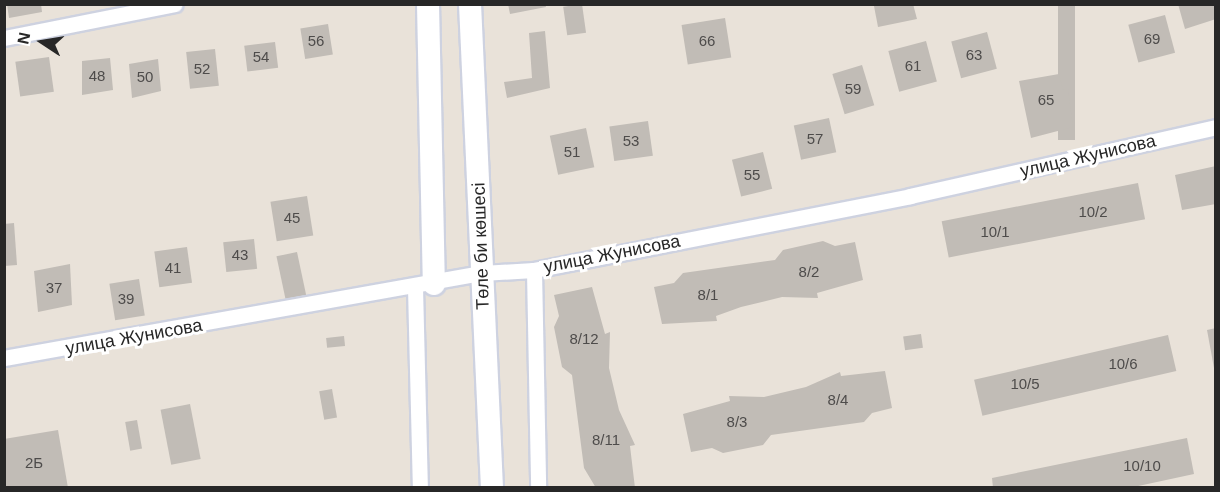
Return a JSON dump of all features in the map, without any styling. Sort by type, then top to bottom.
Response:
[{"type":"main road","points":[[425,286],[428,4]]},
{"type":"main road","name":"Төле би көшесі","points":[[470,4],[492,488]]},
{"type":"street","points":[[4,38],[175,4]]},
{"type":"street","name":"улица Жунисова","points":[[4,358],[425,286],[482,273],[534,270],[910,196],[1215,127]]},
{"type":"street","points":[[534,270],[538,488]]},
{"type":"street","points":[[420,488],[425,286]]},
{"type":"building","points":[[7,4],[41,4],[42,12],[9,18]]},
{"type":"building","points":[[508,4],[545,4],[546,7],[510,14]]},
{"type":"building","points":[[582,4],[586,33],[567,35],[563,7]]},
{"type":"building","points":[[913,4],[917,19],[878,27],[874,6]]},
{"type":"building","points":[[1058,4],[1075,4],[1075,140],[1058,140]]},
{"type":"building","points":[[1178,4],[1216,4],[1216,19],[1185,29]]},
{"type":"building","points":[[1165,15],[1175,53],[1138,63],[1128,25]]},
{"type":"building","points":[[725,18],[731,58],[688,64],[682,25]]},
{"type":"building","points":[[328,24],[333,55],[305,59],[300,28]]},
{"type":"building","points":[[545,31],[550,88],[507,98],[504,82],[532,78],[529,33]]},
{"type":"building","points":[[987,32],[997,69],[961,78],[951,42]]},
{"type":"building","points":[[926,41],[937,82],[899,92],[888,51]]},
{"type":"building","points":[[275,42],[278,68],[247,72],[244,46]]},
{"type":"building","points":[[215,49],[219,86],[190,89],[186,52]]},
{"type":"building","points":[[49,57],[54,92],[20,96],[15,62]]},
{"type":"building","points":[[110,58],[113,90],[82,95],[82,61]]},
{"type":"building","points":[[158,59],[161,91],[132,98],[129,64]]},
{"type":"building","points":[[862,65],[874,105],[845,114],[832,74]]},
{"type":"building","points":[[1059,74],[1063,90],[1068,89],[1073,127],[1031,138],[1019,81]]},
{"type":"building","points":[[829,118],[836,152],[801,160],[794,125]]},
{"type":"building","points":[[648,121],[653,156],[614,161],[609,126]]},
{"type":"building","points":[[586,128],[594,167],[558,175],[550,136]]},
{"type":"building","points":[[763,152],[772,189],[741,197],[732,160]]},
{"type":"building","points":[[1216,166],[1216,204],[1182,210],[1175,175]]},
{"type":"building","points":[[1138,183],[1145,219],[949,257],[942,221]]},
{"type":"building","points":[[307,196],[313,236],[277,241],[270,202]]},
{"type":"building","points":[[14,223],[17,265],[4,266],[4,224]]},
{"type":"building","points":[[254,239],[257,269],[226,272],[223,242]]},
{"type":"building","points":[[823,241],[835,246],[855,242],[863,280],[817,293],[818,298],[782,297],[741,307],[716,316],[717,321],[662,324],[654,287],[674,283],[683,273],[775,260],[783,250]]},
{"type":"building","points":[[187,247],[192,283],[159,287],[154,252]]},
{"type":"building","points":[[297,252],[306,295],[286,299],[276,256]]},
{"type":"building","points":[[70,264],[72,305],[38,312],[34,271]]},
{"type":"building","points":[[139,279],[145,316],[115,320],[109,284]]},
{"type":"building","points":[[592,287],[605,334],[610,332],[609,368],[619,410],[635,445],[630,446],[635,488],[596,488],[584,468],[572,375],[562,367],[554,327],[559,316],[554,295]]},
{"type":"building","points":[[1216,328],[1216,368],[1214,368],[1207,330]]},
{"type":"building","points":[[921,334],[923,348],[905,350],[903,337]]},
{"type":"building","points":[[1168,335],[1176,371],[982,416],[974,380]]},
{"type":"building","points":[[344,336],[345,346],[327,348],[326,338]]},
{"type":"building","points":[[885,371],[892,408],[872,413],[864,422],[771,435],[763,445],[723,453],[712,448],[691,452],[683,414],[730,401],[729,396],[764,397],[806,387],[840,372],[841,376]]},
{"type":"building","points":[[332,389],[337,418],[324,420],[319,391]]},
{"type":"building","points":[[190,404],[201,459],[171,465],[161,410]]},
{"type":"building","points":[[137,420],[142,449],[130,451],[125,422]]},
{"type":"building","points":[[58,430],[68,488],[4,488],[4,439]]},
{"type":"building","points":[[1187,438],[1194,474],[1129,488],[993,488],[992,478]]}]
